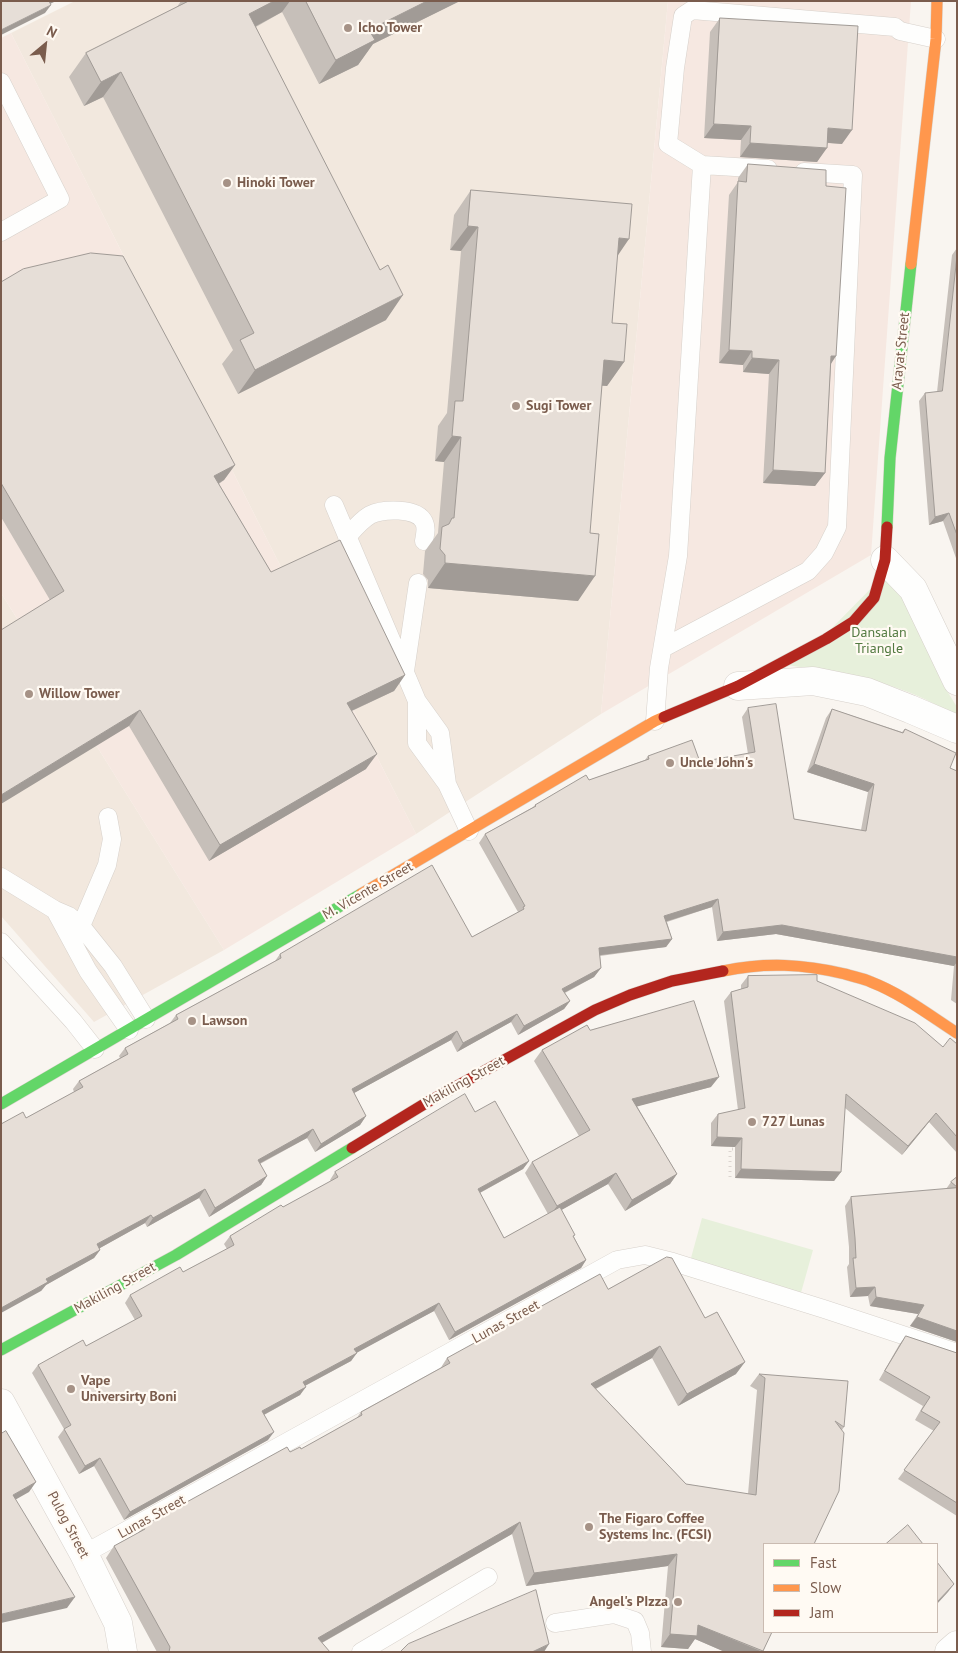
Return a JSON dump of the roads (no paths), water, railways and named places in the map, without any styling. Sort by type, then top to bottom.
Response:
[{"type":"street","name":"Arayat Street","points":[[885,560],[890,458],[936,39],[937,1]]},
{"type":"street","points":[[885,560],[913,589],[957,682]]},
{"type":"street","name":"M. Vicente Street","points":[[1,1104],[655,721],[738,686],[826,640],[854,622],[874,598],[885,560]]},
{"type":"street","name":"M. Vicente Street","points":[[738,686],[813,681],[867,692],[957,729]]},
{"type":"street","name":"Makiling Street","points":[[1,1350],[176,1255],[426,1103],[596,1010],[630,994],[672,981],[745,966],[786,964],[824,970],[870,981],[893,992],[957,1033]]},
{"type":"street","name":"Pulog Street","points":[[1,1403],[84,1554],[118,1624],[123,1652]]},
{"type":"street","points":[[949,1652],[957,1645]]},
{"type":"lane","points":[[663,648],[808,571],[824,553],[837,527],[853,175],[702,165],[668,144],[675,68],[683,16],[692,10],[895,27],[900,31],[936,39]]},
{"type":"lane","points":[[1,82],[60,199],[1,232]]},
{"type":"lane","points":[[655,721],[659,668],[678,556],[702,165]]},
{"type":"lane","points":[[334,505],[417,702],[440,733],[447,784]]},
{"type":"lane","points":[[347,537],[361,521],[374,513],[407,511],[417,515],[424,521],[426,527],[424,541]]},
{"type":"lane","points":[[405,672],[418,583]]},
{"type":"lane","points":[[417,702],[417,743],[447,784],[469,831]]},
{"type":"lane","points":[[71,942],[81,926],[107,865],[112,839],[108,817]]},
{"type":"lane","points":[[1,876],[55,910],[70,916],[81,926],[109,960],[146,1019]]},
{"type":"lane","points":[[55,910],[88,971],[129,1030]]},
{"type":"lane","points":[[1,942],[73,1021],[95,1049]]},
{"type":"lane","name":"Lunas Street","points":[[84,1554],[617,1260],[642,1255],[673,1262],[957,1353]]},
{"type":"lane","points":[[360,1652],[488,1577]]},
{"type":"lane","points":[[555,1623],[614,1614],[635,1621],[640,1633],[642,1652]]},
{"type":"place","name":"Icho Tower","points":[[348,28]]},
{"type":"place","name":"Hinoki Tower","points":[[227,183]]},
{"type":"place","name":"Sugi Tower","points":[[516,406]]},
{"type":"place","name":"Willow Tower","points":[[29,694]]},
{"type":"place","name":"Uncle John's","points":[[670,763]]},
{"type":"place","name":"Lawson","points":[[192,1021]]},
{"type":"place","name":"727 Lunas","points":[[752,1122]]},
{"type":"place","name":"Vape Universirty Boni","points":[[71,1389]]},
{"type":"place","name":"The Figaro Coffee Systems Inc. (FCSI)","points":[[589,1527]]},
{"type":"place","name":"Angel's PIzza","points":[[678,1602]]},
{"type":"park label","name":"Dansalan Triangle","points":[[879,642]]}]
